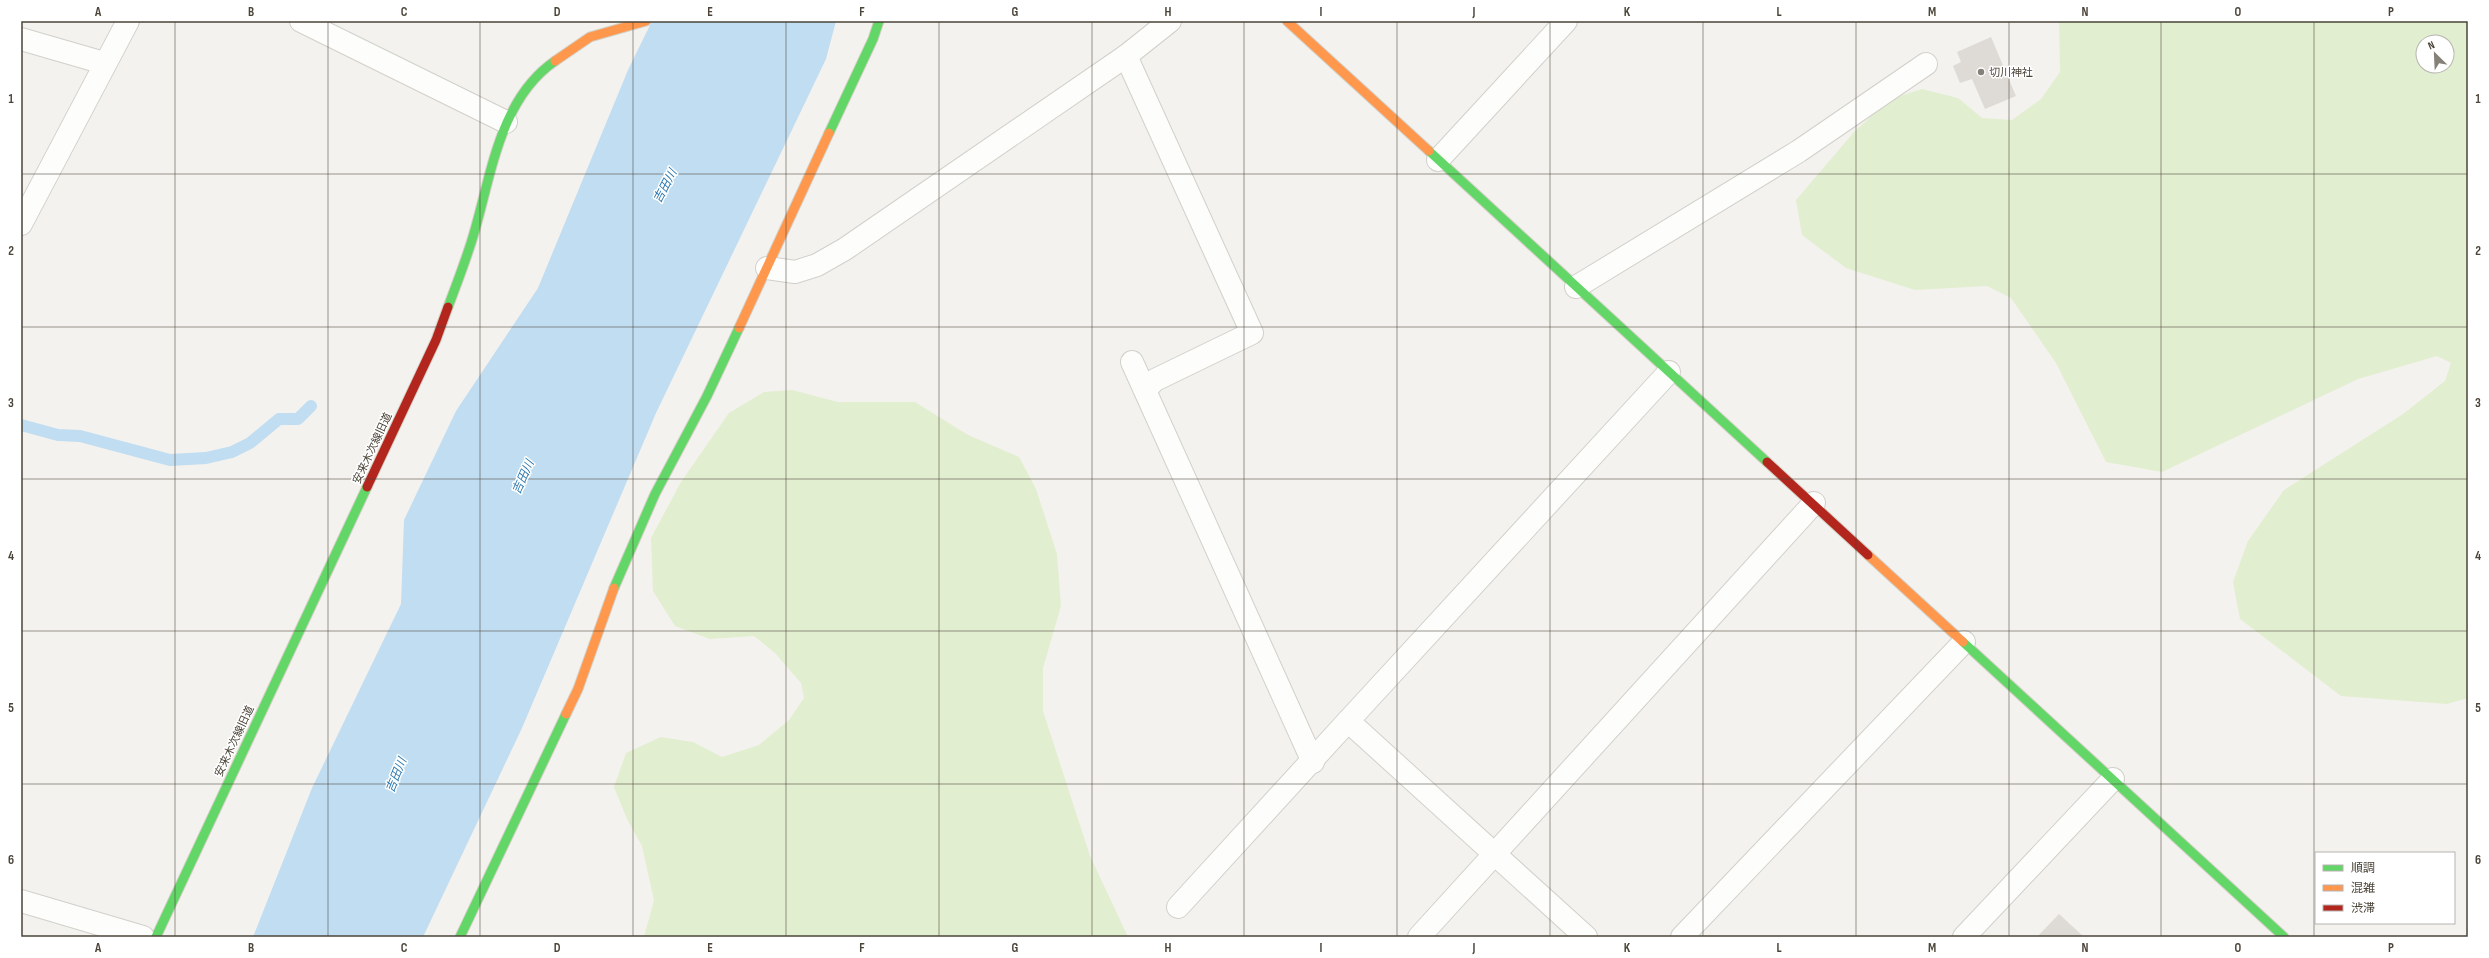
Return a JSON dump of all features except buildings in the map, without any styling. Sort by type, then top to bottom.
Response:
[{"type":"street","points":[[21,224],[104,63],[128,21]]},
{"type":"street","points":[[301,21],[506,122]]},
{"type":"street","name":"安来木次線旧道","points":[[156,937],[436,340],[471,244],[506,122],[524,90],[551,64],[590,37],[606,31],[646,21]]},
{"type":"street","points":[[460,937],[578,689],[619,574],[652,501],[707,396],[880,21]]},
{"type":"street","points":[[767,268],[795,272],[817,265],[845,249],[1126,56],[1170,21]]},
{"type":"street","points":[[1287,21],[1668,372],[1814,503],[2284,937]]},
{"type":"street","points":[[1438,160],[1566,21]]},
{"type":"street","points":[[590,37],[591,26]]},
{"type":"street","points":[[21,39],[104,63]]},
{"type":"street","points":[[1126,56],[1252,333],[1155,380],[1145,390]]},
{"type":"street","points":[[1576,287],[1799,151],[1926,64]]},
{"type":"street","points":[[1132,362],[1313,762]]},
{"type":"street","points":[[1178,907],[1313,762],[1348,721],[1668,372]]},
{"type":"street","points":[[1420,937],[1814,503]]},
{"type":"street","points":[[1682,937],[1964,642]]},
{"type":"street","points":[[1348,721],[1586,937]]},
{"type":"street","points":[[1964,937],[2113,779]]},
{"type":"street","points":[[21,902],[143,937]]},
{"type":"green space","points":[[2059,21],[2468,21],[2468,698],[2447,704],[2341,696],[2240,619],[2233,582],[2248,541],[2284,490],[2403,414],[2445,381],[2451,363],[2437,356],[2358,379],[2162,472],[2106,462],[2056,363],[2011,298],[1987,286],[1915,290],[1846,268],[1802,235],[1796,200],[1854,132],[1890,99],[1922,89],[1958,98],[1982,118],[2012,120],[2041,99],[2060,72]]},
{"type":"green space","points":[[792,390],[838,402],[915,402],[968,435],[1019,457],[1036,489],[1057,554],[1061,606],[1043,668],[1043,711],[1090,856],[1128,937],[644,937],[654,900],[642,846],[627,819],[614,787],[626,753],[661,737],[693,742],[722,757],[759,745],[789,720],[804,698],[801,683],[775,653],[754,636],[710,639],[675,626],[653,591],[651,538],[681,482],[729,413],[764,392]]},
{"type":"water","name":"吉田川","points":[[652,21],[836,21],[826,59],[656,413],[522,728],[423,937],[253,937],[312,788],[401,604],[404,520],[456,411],[538,288],[628,70]]},
{"type":"waterway","points":[[21,425],[58,435],[80,436],[170,460],[206,458],[232,452],[250,443],[279,419],[298,419],[311,406]]},
{"type":"traffic: fast","points":[[829,133],[873,39],[879,21]]},
{"type":"traffic: fast","points":[[448,307],[471,243],[491,169],[508,120],[520,98],[536,78],[555,61]]},
{"type":"traffic: fast","points":[[1429,151],[1767,462]]},
{"type":"traffic: fast","points":[[614,588],[655,494],[707,396],[739,328]]},
{"type":"traffic: fast","points":[[156,937],[367,487]]},
{"type":"traffic: fast","points":[[1963,642],[2284,937]]},
{"type":"traffic: fast","points":[[460,937],[566,714]]},
{"type":"traffic: slow","points":[[555,61],[590,37],[646,21]]},
{"type":"traffic: slow","points":[[1287,21],[1429,151]]},
{"type":"traffic: slow","points":[[739,328],[829,133]]},
{"type":"traffic: slow","points":[[1868,555],[1963,642]]},
{"type":"traffic: slow","points":[[566,714],[578,689],[614,588]]},
{"type":"traffic: jam","points":[[367,487],[436,340],[448,307]]},
{"type":"traffic: jam","points":[[1767,462],[1868,555]]},
{"type":"place","name":"切川神社","points":[[1981,72]]}]
